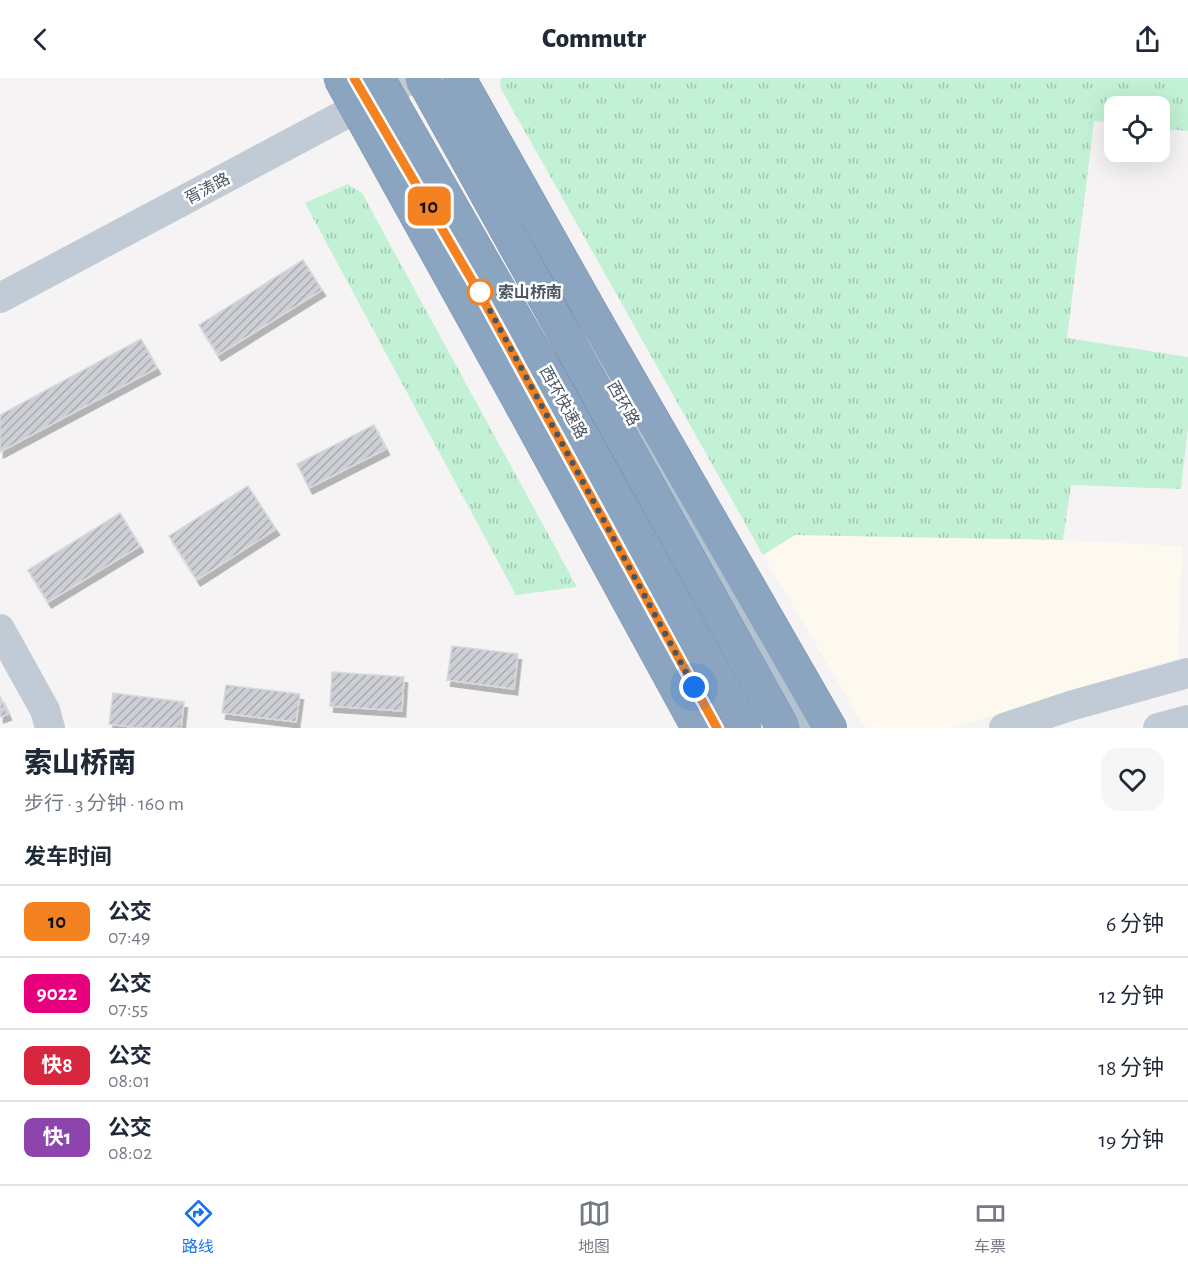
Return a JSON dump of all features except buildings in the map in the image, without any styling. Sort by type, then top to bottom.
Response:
[{"type":"highway","points":[[340,78],[698,728]]},
{"type":"highway","name":"西环快速路","points":[[422,78],[783,728]]},
{"type":"highway","points":[[459,78],[830,728]]},
{"type":"highway","name":"西环快速路","points":[[367,86],[551,380],[745,728]]},
{"type":"main road","name":"西环路","points":[[442,78],[806,728]]},
{"type":"main road","points":[[367,86],[717,728]]},
{"type":"street","name":"胥涛路","points":[[0,298],[367,86],[413,78]]},
{"type":"street","points":[[0,629],[45,710],[50,728]]},
{"type":"street","points":[[1004,728],[1070,706],[1188,673]]},
{"type":"street","points":[[1158,728],[1188,720]]},
{"type":"shaded area","points":[[795,535],[1063,540],[1182,546],[1178,658],[952,728],[865,728],[763,555]]},
{"type":"green space","points":[[501,78],[1188,78],[1188,131],[1170,129],[1170,96],[1104,96],[1104,122],[1094,121],[1067,338],[1188,357],[1188,427],[1181,489],[1071,485],[1063,540],[795,535],[763,555],[500,87]]},
{"type":"green space","points":[[348,184],[362,193],[577,587],[516,595],[305,203]]},
{"type":"bus line","name":"10","points":[[354,78],[480,294],[717,728]]},
{"type":"place","name":"索山桥南","points":[[480,292]]},
{"type":"route","points":[[480,292],[694,687]]}]
